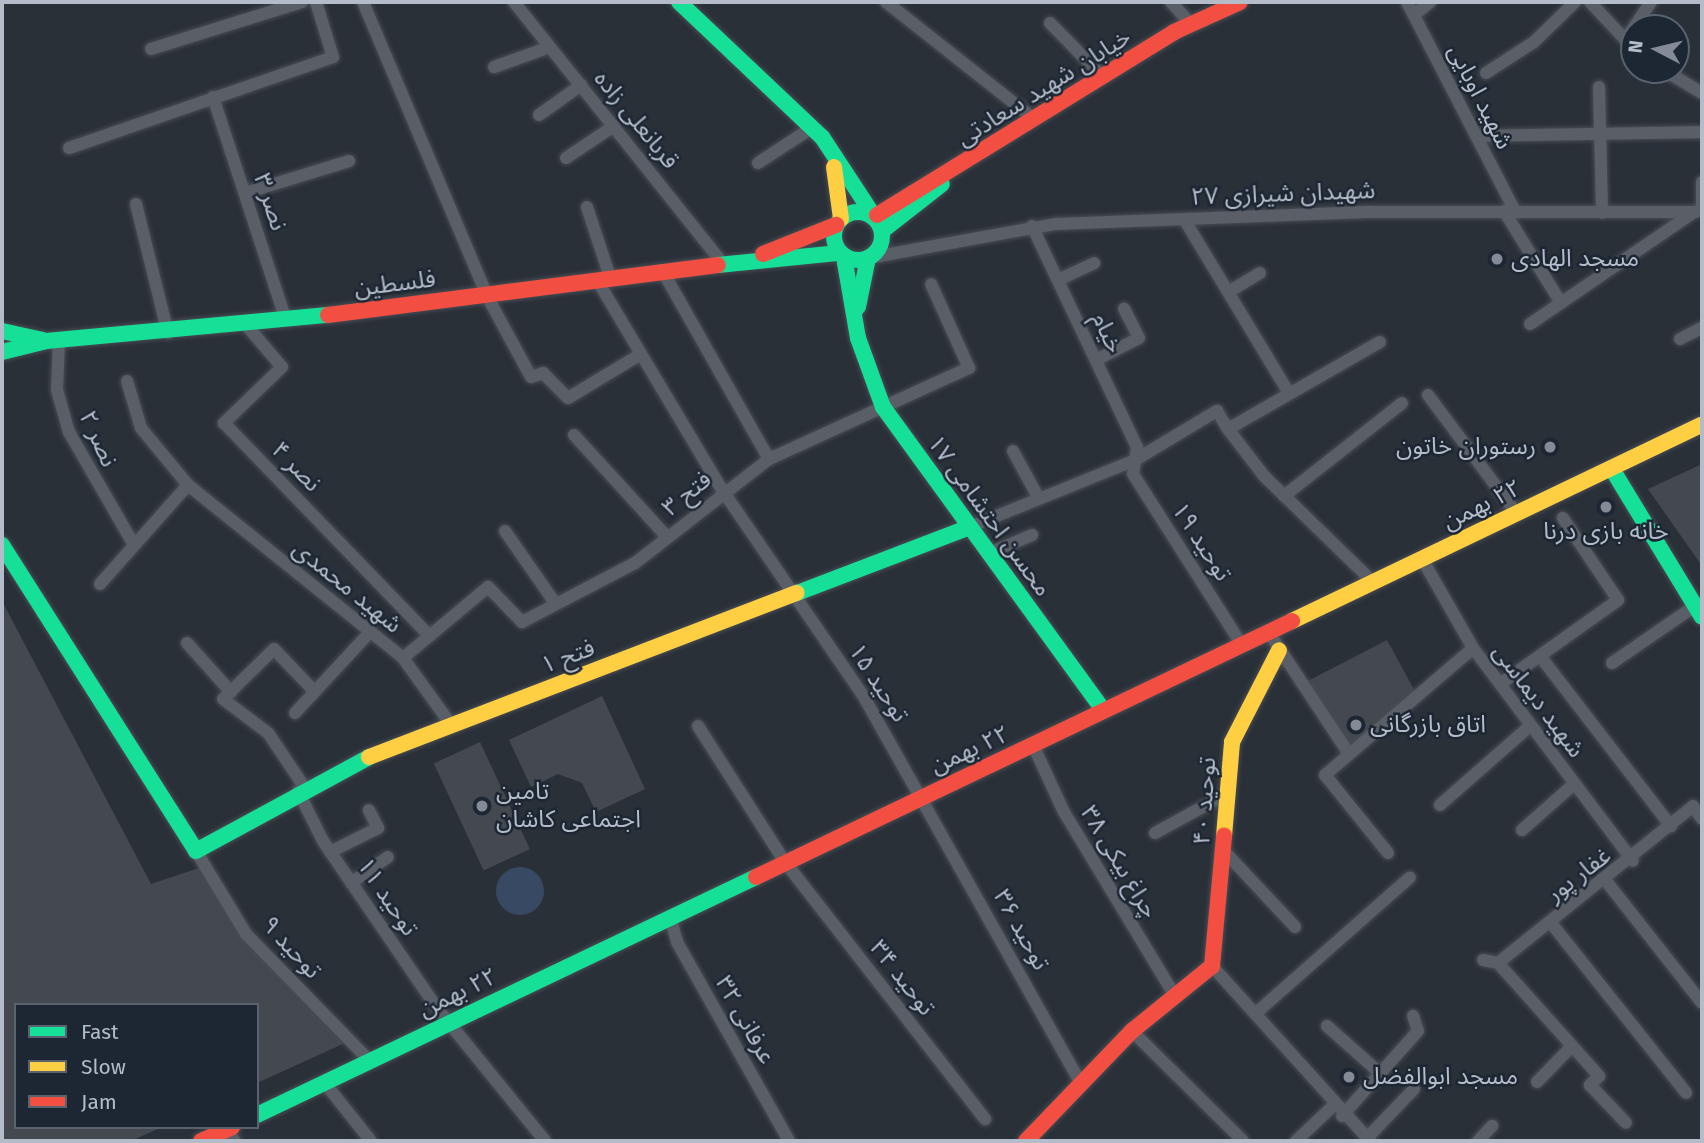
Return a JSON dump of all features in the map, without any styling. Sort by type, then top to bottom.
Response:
[{"type":"street","points":[[151,50],[302,2]]},
{"type":"street","points":[[69,148],[333,57],[316,2]]},
{"type":"street","points":[[363,2],[487,296],[531,377],[542,373],[568,398],[641,354]]},
{"type":"street","name":"قربانعلی زاده","points":[[514,2],[723,264]]},
{"type":"street","points":[[679,2],[817,132],[877,220],[867,258],[842,255],[747,261]]},
{"type":"street","points":[[886,2],[1034,119]]},
{"type":"street","points":[[1171,2],[1191,24]]},
{"type":"street","name":"خیابان شهید سعادتی","points":[[877,220],[922,205],[947,177],[1034,119],[1191,24],[1240,2]]},
{"type":"street","name":"شهید اوبایی","points":[[1407,2],[1477,136],[1510,211],[1561,303]]},
{"type":"street","points":[[1414,15],[1430,2]]},
{"type":"street","points":[[1486,73],[1534,42],[1575,2]]},
{"type":"street","points":[[1590,2],[1620,34]]},
{"type":"street","points":[[1050,23],[1104,77]]},
{"type":"street","points":[[494,66],[550,47]]},
{"type":"street","points":[[539,115],[581,85]]},
{"type":"street","points":[[1599,87],[1602,213]]},
{"type":"street","name":"نصر ۳","points":[[213,97],[286,320]]},
{"type":"street","points":[[566,158],[614,126]]},
{"type":"street","points":[[758,163],[817,132]]},
{"type":"street","name":"محسن احتشامی ۱۷","points":[[817,132],[838,177],[839,222],[833,240],[842,255],[858,338],[883,407],[967,528],[1103,710]]},
{"type":"street","points":[[1477,136],[1702,132]]},
{"type":"street","points":[[246,193],[349,161]]},
{"type":"street","points":[[1530,324],[1698,211],[1702,182]]},
{"type":"street","points":[[136,204],[168,333]]},
{"type":"street","name":"توحید ۱۵","points":[[587,207],[604,279],[641,354],[723,491],[794,594],[924,797]]},
{"type":"street","name":"شهیدان شیرازی ۲۷","points":[[867,258],[1032,226],[1184,219],[1510,211],[1698,211]]},
{"type":"street","points":[[1184,219],[1230,291],[1289,393]]},
{"type":"street","points":[[747,261],[839,222],[877,220]]},
{"type":"street","name":"خیام","points":[[1032,226],[1138,447],[1135,460]]},
{"type":"street","name":"محسن احتشامی ۱۷","points":[[858,338],[867,258]]},
{"type":"street","name":"فلسطین","points":[[2,352],[52,340],[247,326],[747,261]]},
{"type":"street","points":[[1058,280],[1094,263]]},
{"type":"street","points":[[662,270],[769,459]]},
{"type":"street","points":[[1230,291],[1260,273]]},
{"type":"street","name":"فتح ۳","points":[[430,636],[488,587],[522,622],[555,603],[614,576],[723,491],[769,459],[969,368],[931,285]]},
{"type":"street","points":[[1096,360],[1139,338],[1124,309]]},
{"type":"street","name":"نصر ۴","points":[[247,326],[282,367],[224,423],[430,636]]},
{"type":"street","name":"فلسطین","points":[[2,331],[52,340]]},
{"type":"street","points":[[1680,339],[1701,333]]},
{"type":"street","name":"نصر ۲","points":[[52,340],[57,390],[66,425],[96,488],[134,545]]},
{"type":"street","points":[[1228,429],[1380,342]]},
{"type":"street","name":"شهید محمدی","points":[[127,381],[141,428],[188,485],[403,658],[452,726]]},
{"type":"street","points":[[1428,395],[1517,514]]},
{"type":"street","points":[[1284,496],[1402,403]]},
{"type":"street","points":[[967,528],[1135,460],[1217,411],[1228,429],[1284,496],[1373,582]]},
{"type":"street","name":"٢٢ بهمن","points":[[259,1114],[1702,425]]},
{"type":"street","points":[[574,435],[667,537]]},
{"type":"street","points":[[1013,452],[1038,497]]},
{"type":"street","name":"توحید ۱۹","points":[[1135,460],[1133,474],[1242,645]]},
{"type":"street","points":[[1612,469],[1699,611],[1612,663]]},
{"type":"street","points":[[100,584],[188,485]]},
{"type":"street","points":[[1500,684],[1618,600],[1563,518]]},
{"type":"street","name":"فتح ۱","points":[[196,851],[302,789],[452,726],[967,528]]},
{"type":"street","points":[[505,531],[555,603]]},
{"type":"street","points":[[987,554],[1032,536]]},
{"type":"street","points":[[2,545],[196,851]]},
{"type":"street","name":"شهید دیماسی","points":[[1422,559],[1472,648],[1633,861]]},
{"type":"street","points":[[295,713],[369,633]]},
{"type":"street","points":[[1269,633],[1349,754]]},
{"type":"street","points":[[403,658],[430,636]]},
{"type":"street","points":[[187,643],[231,692],[274,649],[315,692]]},
{"type":"street","points":[[1388,853],[1325,775],[1472,648]]},
{"type":"street","name":"توحید ۴۰","points":[[1212,966],[1232,742],[1279,650]]},
{"type":"street","points":[[1540,656],[1671,826]]},
{"type":"street","name":"توحید ۱۱","points":[[231,692],[223,699],[268,733],[302,789],[330,852],[447,1024],[545,1141]]},
{"type":"street","name":"توحید ۳۴","points":[[698,726],[785,862],[985,1119]]},
{"type":"street","points":[[1440,805],[1530,726]]},
{"type":"street","name":"چراغ بیکی ۳۸","points":[[1033,745],[1064,811],[1175,996]]},
{"type":"street","points":[[1522,830],[1574,784]]},
{"type":"street","points":[[1155,833],[1228,793]]},
{"type":"street","name":"توحید ۳۶","points":[[924,797],[1081,1083]]},
{"type":"street","name":"غفار پور","points":[[1498,963],[1633,861],[1693,806],[1702,819]]},
{"type":"street","points":[[330,852],[378,828],[369,810]]},
{"type":"street","name":"توحید ۹","points":[[196,851],[246,934],[371,1062]]},
{"type":"street","points":[[1224,852],[1295,927]]},
{"type":"street","points":[[351,883],[388,857]]},
{"type":"street","points":[[1256,1013],[1410,877]]},
{"type":"street","points":[[1606,881],[1702,1003]]},
{"type":"street","name":"عرفانی ۳۲","points":[[670,917],[677,942],[789,1141]]},
{"type":"street","points":[[1551,923],[1686,1093]]},
{"type":"street","points":[[1483,960],[1498,963],[1599,1076],[1590,1085],[1626,1123]]},
{"type":"street","points":[[1031,1139],[1132,1031],[1212,966],[1256,1013],[1337,1111],[1368,1140],[1413,1089]]},
{"type":"street","points":[[1296,1141],[1337,1111],[1380,1073],[1418,1031],[1413,1016]]},
{"type":"street","points":[[1327,1026],[1380,1073]]},
{"type":"street","points":[[1132,1031],[1243,1141]]},
{"type":"street","points":[[1536,1082],[1572,1046]]},
{"type":"street","points":[[324,1082],[371,1141]]},
{"type":"street","points":[[1478,1141],[1492,1126]]},
{"type":"street","points":[[201,1141],[231,1133]]},
{"type":"water","points":[[520,867],[537,874],[544,891],[537,908],[520,915],[503,908],[496,891],[503,874]]},
{"type":"building","points":[[1702,464],[1702,566],[1648,489]]},
{"type":"building","points":[[2,601],[151,884],[202,867],[247,944],[345,1043],[259,1082],[259,1003],[14,1003],[14,1129],[158,1129],[131,1141],[2,1141]]},
{"type":"building","name":"اتاق بازرگانی","points":[[1387,640],[1417,695],[1349,754],[1300,685]]},
{"type":"building","points":[[602,696],[645,789],[596,812],[582,783],[558,774],[531,787],[509,740]]},
{"type":"building","name":"تامین اجتماعی کاشان","points":[[480,742],[530,849],[484,870],[434,764]]},
{"type":"traffic: fast","points":[[679,2],[822,137],[872,213]]},
{"type":"traffic: fast","points":[[882,231],[942,184]]},
{"type":"traffic: fast","points":[[858,212],[867,213],[875,219],[881,227],[882,236],[881,245],[875,253],[867,259],[858,260],[849,259],[841,253],[835,245],[834,236],[835,227],[841,219],[849,213],[858,212]]},
{"type":"traffic: fast","points":[[718,265],[839,253]]},
{"type":"traffic: fast","points":[[844,257],[858,338],[883,407],[1103,710]]},
{"type":"traffic: fast","points":[[858,307],[868,258]]},
{"type":"traffic: fast","points":[[2,352],[46,341],[328,315]]},
{"type":"traffic: fast","points":[[2,331],[43,340]]},
{"type":"traffic: fast","points":[[1612,469],[1702,617]]},
{"type":"traffic: fast","points":[[797,593],[967,528]]},
{"type":"traffic: fast","points":[[2,545],[196,851],[369,757]]},
{"type":"traffic: fast","points":[[259,1114],[756,877]]},
{"type":"traffic: slow","points":[[834,167],[841,219]]},
{"type":"traffic: slow","points":[[1292,621],[1702,425]]},
{"type":"traffic: slow","points":[[369,757],[797,593]]},
{"type":"traffic: slow","points":[[1224,836],[1232,742],[1279,650]]},
{"type":"traffic: jam","points":[[877,215],[1174,32],[1240,2]]},
{"type":"traffic: jam","points":[[763,254],[836,225]]},
{"type":"traffic: jam","points":[[328,315],[718,265]]},
{"type":"traffic: jam","points":[[756,877],[1292,621]]},
{"type":"traffic: jam","points":[[1026,1141],[1132,1031],[1212,966],[1224,836]]},
{"type":"traffic: jam","points":[[201,1141],[228,1129]]},
{"type":"place","name":"مسجد الهادی","points":[[1497,259]]},
{"type":"place","name":"رستوران خاتون","points":[[1550,447]]},
{"type":"place","name":"خانه بازی درنا","points":[[1606,507]]},
{"type":"place","name":"اتاق بازرگانی","points":[[1356,725]]},
{"type":"place","name":"تامین اجتماعی کاشان","points":[[482,806]]},
{"type":"place","name":"مسجد ابوالفضل","points":[[1349,1077]]}]
